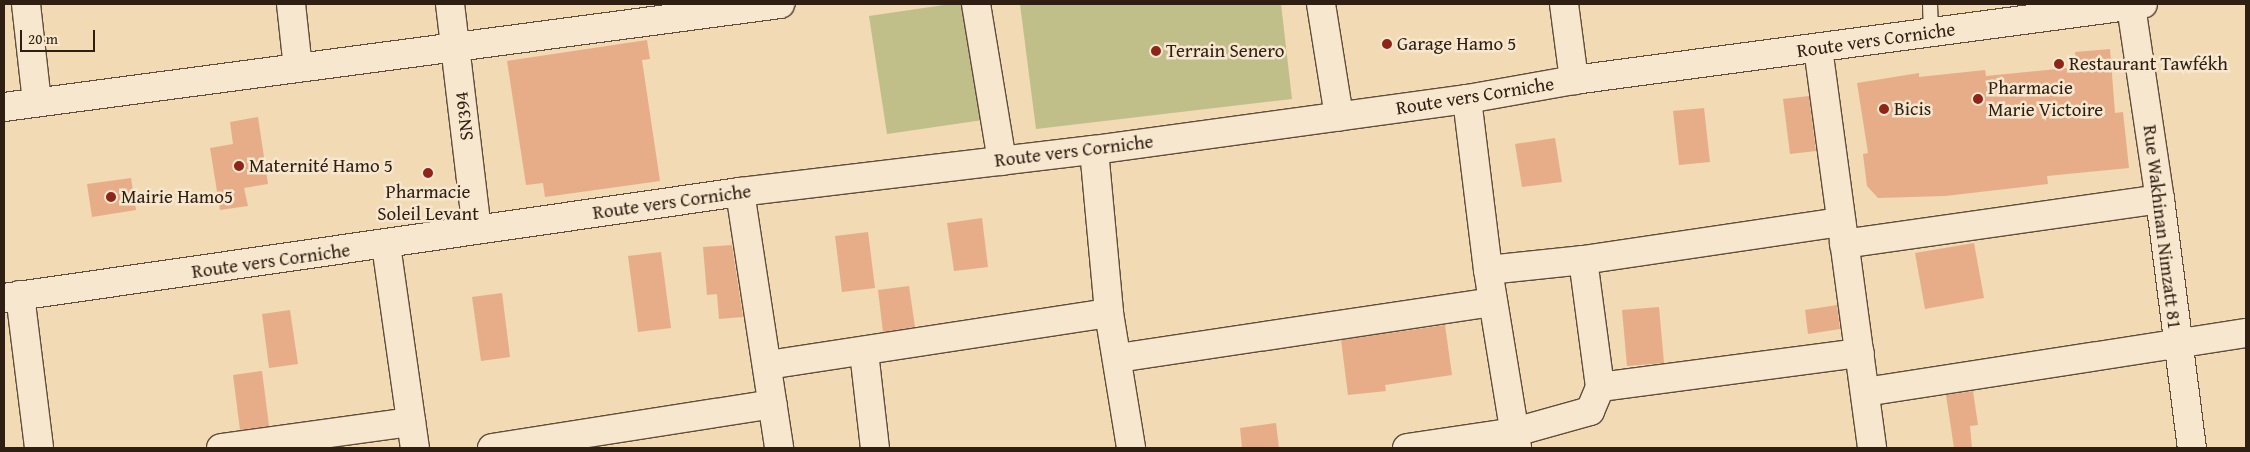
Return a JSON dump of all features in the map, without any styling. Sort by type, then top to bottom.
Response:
[{"type":"street","points":[[26,4],[37,102]]},
{"type":"street","points":[[291,4],[298,68]]},
{"type":"street","name":"SN394","points":[[450,4],[477,229]]},
{"type":"street","points":[[4,107],[456,47],[624,14],[780,4]]},
{"type":"street","points":[[976,4],[1002,160]]},
{"type":"street","points":[[1321,4],[1339,116]]},
{"type":"street","points":[[1564,4],[1574,80]]},
{"type":"street","name":"Route vers Corniche","points":[[12,296],[386,245],[477,229],[740,192],[1094,150],[1468,99],[1574,80],[1932,33],[2022,12],[2135,4]]},
{"type":"street","name":"Rue Wakhinan Nimzatt 81","points":[[2135,4],[2192,448]]},
{"type":"street","points":[[1818,48],[1872,448]]},
{"type":"street","points":[[1468,99],[1488,270],[1516,440]]},
{"type":"street","points":[[1094,150],[1109,313],[1118,358],[1131,448]]},
{"type":"street","points":[[740,192],[768,365],[779,448]]},
{"type":"street","points":[[1488,270],[2160,199]]},
{"type":"street","points":[[221,448],[413,435],[386,245]]},
{"type":"street","points":[[1407,448],[1516,440],[1584,414],[1595,405],[1600,387],[1583,260]]},
{"type":"street","points":[[12,296],[38,448]]},
{"type":"street","points":[[1118,358],[1493,302]]},
{"type":"street","points":[[768,365],[864,352],[1109,313]]},
{"type":"street","points":[[1865,392],[2177,342],[2246,333]]},
{"type":"street","points":[[864,352],[875,448]]},
{"type":"street","points":[[1600,387],[1860,352]]},
{"type":"street","points":[[492,448],[773,404]]},
{"type":"lane","points":[[1930,4],[1932,33]]},
{"type":"shaded area","points":[[951,4],[966,4],[983,120],[887,134],[869,16]]},
{"type":"shaded area","name":"Terrain Senero","points":[[1020,4],[1281,4],[1292,99],[1036,129]]},
{"type":"building","points":[[647,40],[650,59],[642,60],[660,181],[545,197],[543,183],[526,185],[507,61]]},
{"type":"building","points":[[2110,49],[2115,113],[2123,112],[2129,168],[2047,176],[2048,184],[1945,196],[1878,198],[1867,186],[1863,154],[1868,153],[1857,83],[1919,73],[1919,77],[1985,70],[1986,76],[2077,67],[2075,52]]},
{"type":"building","points":[[1809,96],[1816,151],[1790,154],[1783,99]]},
{"type":"building","points":[[1704,108],[1710,162],[1679,165],[1673,111]]},
{"type":"building","name":"Maternité Hamo 5","points":[[258,117],[268,184],[244,188],[248,206],[220,210],[210,148],[233,144],[230,122]]},
{"type":"building","points":[[1555,138],[1562,182],[1522,187],[1515,144]]},
{"type":"building","name":"Mairie Hamo5","points":[[131,178],[136,210],[92,217],[87,184]]},
{"type":"building","points":[[982,218],[988,267],[954,271],[947,223]]},
{"type":"building","points":[[868,232],[875,288],[842,292],[835,236]]},
{"type":"building","points":[[1974,243],[1984,298],[1925,309],[1915,253]]},
{"type":"building","points":[[732,245],[743,317],[719,319],[717,294],[707,295],[703,247]]},
{"type":"building","points":[[661,252],[671,328],[638,332],[628,256]]},
{"type":"building","points":[[909,286],[915,327],[883,332],[878,290]]},
{"type":"building","points":[[502,293],[510,357],[481,361],[472,297]]},
{"type":"building","points":[[1837,305],[1840,329],[1808,334],[1805,310]]},
{"type":"building","points":[[1659,307],[1664,363],[1627,366],[1622,310]]},
{"type":"building","points":[[290,310],[298,364],[269,368],[262,314]]},
{"type":"building","points":[[1445,325],[1452,375],[1385,385],[1386,391],[1348,395],[1341,340]]},
{"type":"building","points":[[262,371],[269,426],[240,430],[233,375]]},
{"type":"building","points":[[1973,391],[1978,425],[1970,426],[1972,448],[1954,448],[1946,395]]},
{"type":"building","points":[[1276,423],[1279,448],[1242,448],[1240,428]]},
{"type":"place","name":"Garage Hamo 5","points":[[1387,44]]},
{"type":"place","name":"Terrain Senero","points":[[1156,51]]},
{"type":"place","name":"Restaurant Tawfékh","points":[[2059,64]]},
{"type":"place","name":"Pharmacie Marie Victoire","points":[[1978,99]]},
{"type":"place","name":"Bicis","points":[[1884,109]]},
{"type":"place","name":"Maternité Hamo 5","points":[[239,166]]},
{"type":"place","name":"Pharmacie Soleil Levant","points":[[428,173]]},
{"type":"place","name":"Mairie Hamo5","points":[[111,197]]}]
